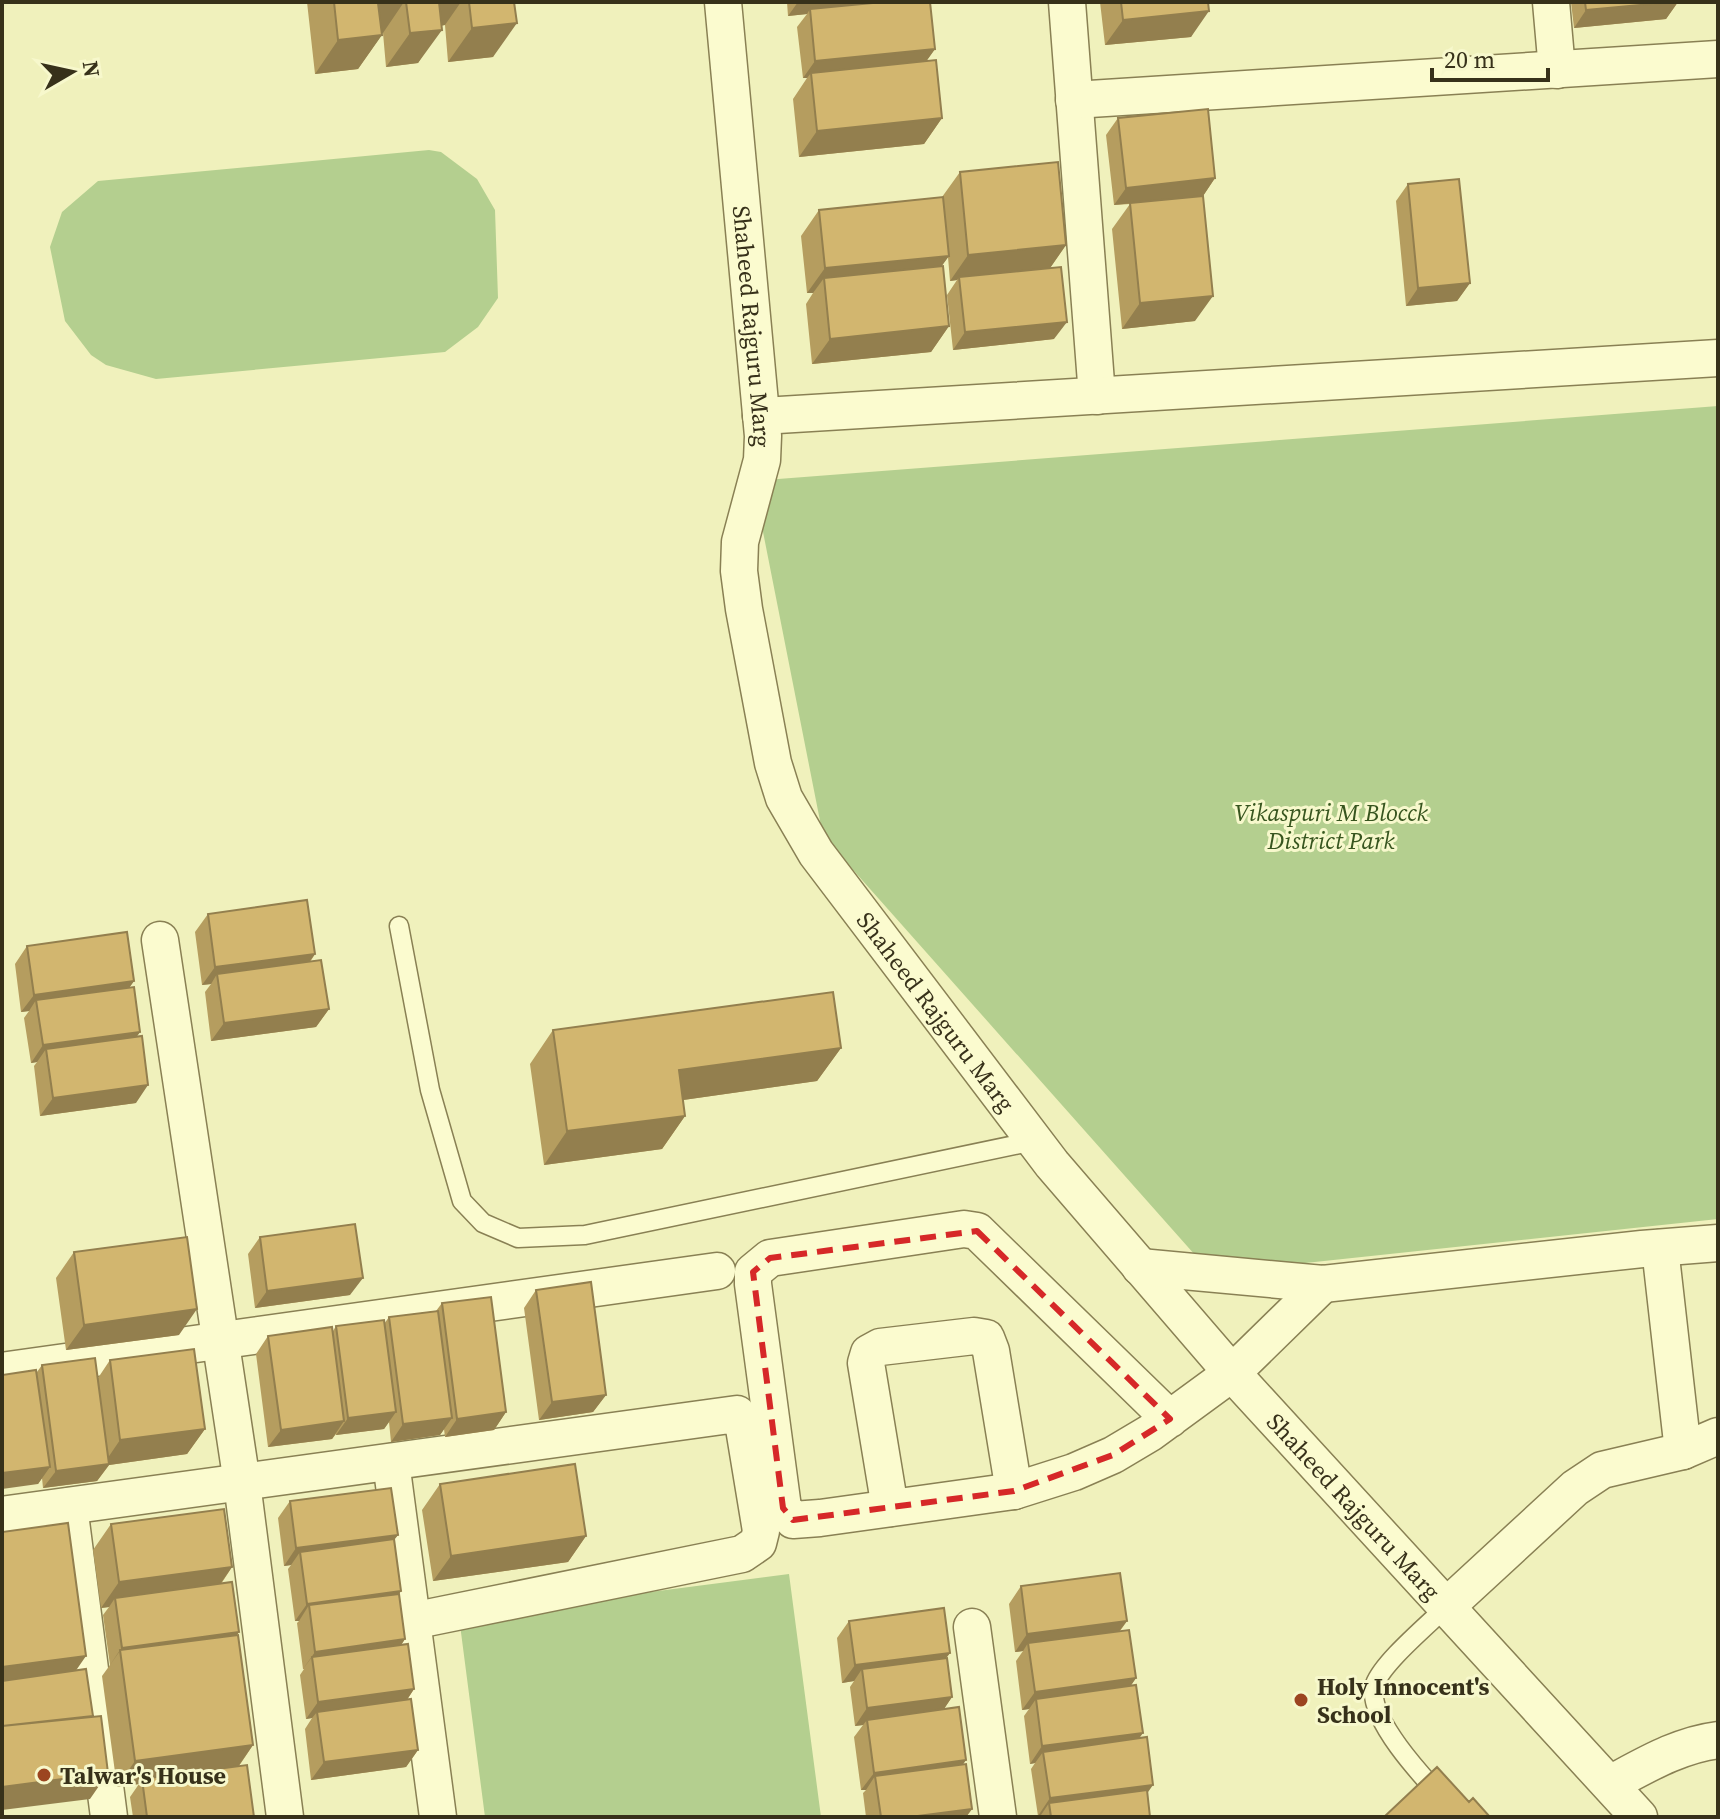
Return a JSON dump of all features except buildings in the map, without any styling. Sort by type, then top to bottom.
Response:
[{"type":"street","name":"Shaheed Rajguru Marg","points":[[723,2],[763,436],[762,460],[740,542],[739,571],[773,763],[784,798],[816,853],[1034,1141],[1232,1373],[1639,1817]]},
{"type":"street","points":[[1067,2],[1097,396]]},
{"type":"street","points":[[1551,2],[1557,70]]},
{"type":"street","points":[[1074,100],[1718,59]]},
{"type":"street","points":[[761,416],[1718,358]]},
{"type":"street","points":[[160,940],[242,1483],[285,1817]]},
{"type":"street","points":[[1170,1419],[977,1231],[964,1229],[770,1258],[753,1272],[783,1508],[793,1520],[1014,1491],[1074,1472],[1113,1455],[1150,1433],[1170,1419],[1232,1373],[1323,1284]]},
{"type":"street","points":[[1140,1267],[1323,1284],[1718,1243]]},
{"type":"street","points":[[1660,1248],[1683,1451]]},
{"type":"street","points":[[2,1371],[717,1271]]},
{"type":"street","points":[[890,1508],[866,1363],[869,1353],[880,1347],[974,1336],[986,1338],[991,1351],[1014,1491]]},
{"type":"street","points":[[2,1515],[737,1414],[744,1428],[761,1531],[758,1543],[742,1554],[412,1621]]},
{"type":"street","points":[[1447,1606],[1575,1488],[1602,1470],[1683,1451],[1718,1436]]},
{"type":"street","points":[[391,1462],[438,1817]]},
{"type":"street","points":[[69,1506],[109,1817]]},
{"type":"street","points":[[972,1627],[998,1817]]},
{"type":"street","points":[[1610,1784],[1687,1746],[1718,1740]]},
{"type":"lane","points":[[399,926],[430,1090],[462,1201],[483,1223],[518,1238],[585,1235],[1034,1141]]},
{"type":"lane","points":[[1447,1606],[1385,1666],[1374,1686],[1377,1712],[1401,1752],[1460,1817]]},
{"type":"highlighted area","points":[[977,1231],[1170,1419],[1113,1455],[1014,1491],[793,1520],[783,1508],[753,1272],[770,1258]]},
{"type":"green space","points":[[429,150],[441,152],[477,179],[495,210],[498,298],[478,327],[445,352],[156,379],[106,365],[91,355],[65,321],[50,247],[62,212],[98,181]]},
{"type":"green space","name":"Vikaspuri M Blocck District Park","points":[[1718,406],[1718,1219],[1211,1273],[823,836],[753,481]]},
{"type":"green space","points":[[789,1574],[821,1817],[485,1817],[459,1617]]},
{"type":"place","name":"Holy Innocent's School","points":[[1301,1700]]},
{"type":"place","name":"Talwar's House","points":[[44,1775]]}]
